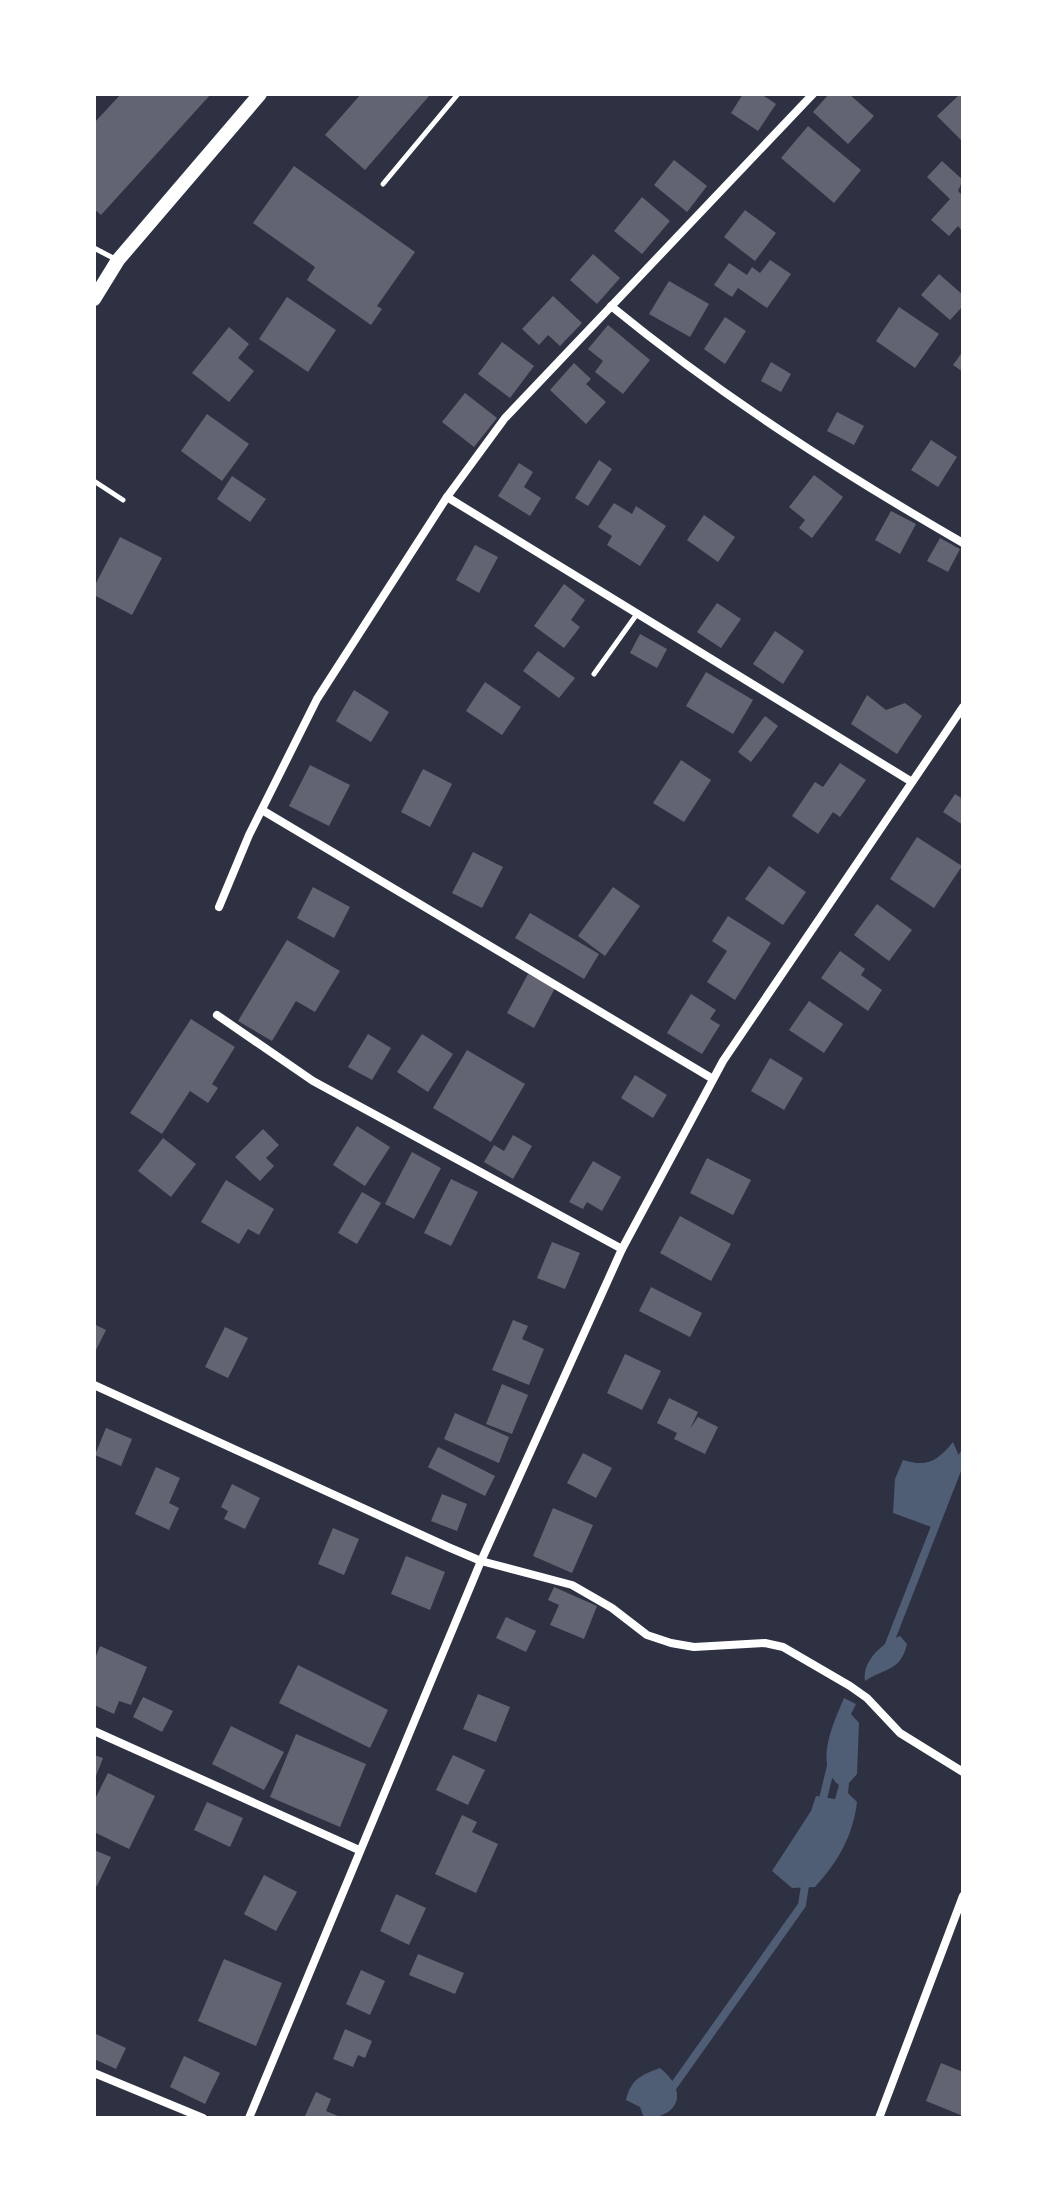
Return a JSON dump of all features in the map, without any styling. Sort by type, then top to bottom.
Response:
[{"type":"street","points":[[94,299],[118,260],[260,94]]},
{"type":"street","points":[[219,907],[262,810],[317,699],[447,497],[505,418],[813,94]]},
{"type":"street","points":[[611,306],[665,350],[841,472],[963,543]]},
{"type":"street","points":[[447,497],[912,782]]},
{"type":"street","points":[[249,2118],[481,1561],[622,1249],[713,1079],[963,707]]},
{"type":"street","points":[[262,810],[713,1079]]},
{"type":"street","points":[[217,1015],[313,1081],[622,1249]]},
{"type":"street","points":[[94,1385],[481,1561],[572,1585],[612,1608],[647,1635],[694,1647],[765,1643],[783,1647],[859,1692],[900,1733],[963,1772]]},
{"type":"street","points":[[94,1731],[359,1850]]},
{"type":"street","points":[[879,2118],[963,1896]]},
{"type":"street","points":[[94,2073],[203,2118]]},
{"type":"lane","points":[[383,184],[458,94]]},
{"type":"lane","points":[[94,248],[118,260]]},
{"type":"lane","points":[[94,481],[123,500]]},
{"type":"lane","points":[[594,674],[637,614]]},
{"type":"water","points":[[953,1442],[960,1458],[934,1528],[893,1513],[895,1479],[903,1460],[919,1463],[932,1461]]},
{"type":"water","points":[[900,1636],[907,1644],[901,1659],[891,1668],[865,1681],[870,1659]]},
{"type":"water","points":[[844,1698],[856,1704],[851,1714],[859,1723],[857,1774],[849,1783],[848,1793],[857,1802],[852,1826],[831,1868],[815,1887],[792,1888],[772,1871],[811,1811],[816,1796],[835,1799],[839,1785],[831,1777],[827,1766],[828,1743]]},
{"type":"water","points":[[660,2068],[675,2085],[676,2101],[666,2113],[644,2118],[640,2107],[626,2100],[628,2093],[638,2079]]},
{"type":"building","points":[[121,94],[211,94],[101,215],[94,209],[94,123]]},
{"type":"building","points":[[361,94],[429,96],[365,170],[325,135]]},
{"type":"building","points":[[743,94],[761,94],[776,104],[758,131],[731,113]]},
{"type":"building","points":[[829,94],[849,94],[874,116],[848,144],[813,112]]},
{"type":"building","points":[[963,94],[963,142],[937,116]]},
{"type":"building","points":[[808,126],[861,170],[834,203],[781,158]]},
{"type":"building","points":[[674,160],[707,186],[687,212],[654,185]]},
{"type":"building","points":[[942,161],[963,180],[958,191],[963,196],[963,232],[958,226],[949,236],[931,220],[950,199],[927,177]]},
{"type":"building","points":[[294,166],[415,252],[377,306],[382,309],[371,325],[307,280],[315,267],[253,223]]},
{"type":"building","points":[[642,197],[670,221],[642,254],[614,231]]},
{"type":"building","points":[[745,210],[776,233],[755,261],[724,237]]},
{"type":"building","points":[[593,254],[620,278],[597,304],[570,280]]},
{"type":"building","points":[[770,260],[791,274],[767,308],[738,288],[732,297],[714,285],[729,263],[747,275],[752,267],[760,273]]},
{"type":"building","points":[[939,274],[963,295],[963,306],[950,320],[921,295]]},
{"type":"building","points":[[669,281],[709,304],[690,337],[649,314]]},
{"type":"building","points":[[553,296],[582,323],[560,346],[548,335],[539,345],[522,329]]},
{"type":"building","points":[[287,297],[336,330],[308,372],[259,339]]},
{"type":"building","points":[[899,307],[939,334],[915,368],[876,341]]},
{"type":"building","points":[[725,317],[746,331],[725,364],[704,349]]},
{"type":"building","points":[[608,325],[650,360],[623,394],[595,372],[603,361],[588,349]]},
{"type":"building","points":[[229,327],[249,344],[238,358],[254,371],[229,402],[192,373]]},
{"type":"building","points":[[502,342],[534,366],[510,398],[478,374]]},
{"type":"building","points":[[963,351],[963,372],[953,365]]},
{"type":"building","points":[[771,362],[791,374],[781,392],[761,381]]},
{"type":"building","points":[[574,363],[591,379],[586,384],[606,402],[586,424],[550,390]]},
{"type":"building","points":[[465,393],[497,418],[474,447],[442,422]]},
{"type":"building","points":[[837,412],[864,426],[854,445],[827,431]]},
{"type":"building","points":[[207,414],[249,444],[222,481],[181,451]]},
{"type":"building","points":[[931,440],[957,457],[938,487],[911,470]]},
{"type":"building","points":[[599,460],[612,469],[588,506],[575,498]]},
{"type":"building","points":[[519,463],[533,472],[524,487],[541,498],[530,516],[498,496]]},
{"type":"building","points":[[814,475],[843,497],[812,538],[799,528],[805,520],[789,507]]},
{"type":"building","points":[[232,476],[266,499],[250,522],[217,499]]},
{"type":"building","points":[[614,503],[632,514],[636,506],[666,526],[640,566],[607,545],[612,536],[598,527]]},
{"type":"building","points":[[891,511],[916,524],[900,554],[875,540]]},
{"type":"building","points":[[704,515],[735,537],[718,562],[687,540]]},
{"type":"building","points":[[120,537],[162,558],[132,615],[94,595],[94,587]]},
{"type":"building","points":[[940,538],[960,549],[948,572],[927,561]]},
{"type":"building","points":[[475,545],[498,557],[479,593],[456,580]]},
{"type":"building","points":[[564,584],[585,600],[571,620],[580,627],[564,648],[534,626]]},
{"type":"building","points":[[717,603],[741,619],[721,648],[697,632]]},
{"type":"building","points":[[775,631],[804,651],[783,684],[753,664]]},
{"type":"building","points":[[640,634],[667,649],[657,668],[630,653]]},
{"type":"building","points":[[538,651],[575,678],[559,698],[523,671]]},
{"type":"building","points":[[706,672],[753,700],[733,734],[686,706]]},
{"type":"building","points":[[485,682],[521,707],[502,735],[466,711]]},
{"type":"building","points":[[354,690],[389,712],[371,742],[336,721]]},
{"type":"building","points":[[867,695],[886,710],[905,703],[922,716],[897,754],[851,724]]},
{"type":"building","points":[[765,716],[778,726],[751,762],[738,752]]},
{"type":"building","points":[[681,760],[711,780],[684,822],[653,803]]},
{"type":"building","points":[[840,763],[866,780],[840,817],[833,812],[818,834],[792,816],[815,782],[823,787]]},
{"type":"building","points":[[310,765],[350,785],[329,826],[289,806]]},
{"type":"building","points":[[423,769],[452,784],[430,827],[401,812]]},
{"type":"building","points":[[955,794],[963,799],[963,825],[943,812]]},
{"type":"building","points":[[917,837],[962,866],[934,908],[890,879]]},
{"type":"building","points":[[473,852],[503,867],[482,908],[452,893]]},
{"type":"building","points":[[769,866],[806,892],[783,925],[745,899]]},
{"type":"building","points":[[313,887],[350,907],[334,938],[297,918]]},
{"type":"building","points":[[613,887],[640,906],[605,956],[578,936]]},
{"type":"building","points":[[877,904],[912,930],[889,961],[854,935]]},
{"type":"building","points":[[530,913],[599,954],[584,979],[515,938]]},
{"type":"building","points":[[728,916],[771,943],[735,1000],[707,982],[727,951],[712,941]]},
{"type":"building","points":[[287,940],[340,971],[315,1012],[296,1001],[272,1041],[238,1021]]},
{"type":"building","points":[[840,951],[865,969],[861,975],[882,990],[868,1011],[821,978]]},
{"type":"building","points":[[528,974],[555,988],[534,1028],[507,1013]]},
{"type":"building","points":[[691,994],[716,1010],[710,1019],[720,1025],[702,1054],[667,1033]]},
{"type":"building","points":[[809,1001],[843,1024],[824,1053],[789,1030]]},
{"type":"building","points":[[191,1019],[235,1047],[212,1084],[218,1088],[208,1103],[190,1091],[162,1134],[130,1113]]},
{"type":"building","points":[[368,1034],[391,1048],[372,1080],[348,1067]]},
{"type":"building","points":[[422,1034],[453,1054],[428,1092],[397,1072]]},
{"type":"building","points":[[467,1050],[525,1084],[491,1142],[433,1108]]},
{"type":"building","points":[[770,1058],[803,1078],[784,1110],[751,1091]]},
{"type":"building","points":[[635,1075],[667,1095],[653,1118],[621,1098]]},
{"type":"building","points":[[357,1126],[390,1147],[365,1186],[333,1165]]},
{"type":"building","points":[[263,1129],[279,1145],[266,1158],[274,1166],[260,1181],[235,1157]]},
{"type":"building","points":[[513,1135],[532,1146],[513,1179],[484,1162],[494,1145],[504,1151]]},
{"type":"building","points":[[163,1138],[196,1164],[171,1197],[138,1171]]},
{"type":"building","points":[[412,1152],[441,1168],[414,1219],[385,1204]]},
{"type":"building","points":[[707,1158],[751,1180],[733,1215],[690,1193]]},
{"type":"building","points":[[593,1161],[621,1177],[602,1211],[587,1202],[583,1209],[569,1202]]},
{"type":"building","points":[[451,1179],[478,1192],[451,1246],[424,1233]]},
{"type":"building","points":[[226,1180],[274,1209],[259,1235],[248,1229],[239,1244],[201,1222]]},
{"type":"building","points":[[362,1192],[381,1203],[357,1244],[338,1233]]},
{"type":"building","points":[[680,1216],[731,1244],[711,1281],[660,1253]]},
{"type":"building","points":[[552,1242],[580,1253],[565,1289],[537,1278]]},
{"type":"building","points":[[651,1287],[702,1313],[690,1337],[639,1311]]},
{"type":"building","points":[[513,1320],[528,1326],[522,1339],[544,1349],[529,1385],[492,1370]]},
{"type":"building","points":[[94,1324],[106,1330],[94,1354]]},
{"type":"building","points":[[225,1327],[248,1338],[228,1378],[205,1367]]},
{"type":"building","points":[[625,1354],[661,1371],[642,1410],[607,1393]]},
{"type":"building","points":[[502,1384],[528,1395],[512,1434],[486,1424]]},
{"type":"building","points":[[669,1398],[698,1412],[690,1429],[698,1417],[718,1427],[705,1454],[674,1439],[677,1433],[657,1423]]},
{"type":"building","points":[[455,1413],[509,1437],[499,1463],[444,1439]]},
{"type":"building","points":[[106,1428],[132,1439],[121,1466],[95,1455]]},
{"type":"building","points":[[438,1447],[495,1476],[485,1496],[428,1467]]},
{"type":"building","points":[[583,1453],[612,1468],[596,1498],[567,1483]]},
{"type":"building","points":[[156,1467],[180,1478],[169,1503],[179,1508],[169,1530],[135,1514]]},
{"type":"building","points":[[232,1484],[260,1498],[245,1529],[224,1519],[228,1511],[221,1507]]},
{"type":"building","points":[[442,1494],[467,1504],[457,1531],[431,1521]]},
{"type":"building","points":[[553,1508],[593,1525],[572,1573],[533,1556]]},
{"type":"building","points":[[333,1528],[359,1539],[344,1575],[318,1564]]},
{"type":"building","points":[[406,1556],[445,1572],[430,1610],[391,1594]]},
{"type":"building","points":[[554,1587],[597,1606],[584,1639],[550,1625],[559,1605],[548,1600]]},
{"type":"building","points":[[506,1617],[536,1631],[526,1652],[496,1638]]},
{"type":"building","points":[[100,1646],[147,1667],[131,1705],[119,1701],[114,1714],[94,1705],[94,1661]]},
{"type":"building","points":[[298,1665],[388,1710],[370,1748],[279,1703]]},
{"type":"building","points":[[478,1694],[510,1707],[496,1742],[463,1729]]},
{"type":"building","points":[[143,1697],[173,1711],[162,1732],[133,1717]]},
{"type":"building","points":[[231,1726],[284,1752],[264,1790],[212,1764]]},
{"type":"building","points":[[296,1734],[366,1764],[340,1827],[270,1797]]},
{"type":"building","points":[[94,1755],[103,1758],[94,1781]]},
{"type":"building","points":[[453,1755],[485,1770],[468,1805],[436,1790]]},
{"type":"building","points":[[108,1773],[155,1796],[129,1849],[94,1832],[94,1801]]},
{"type":"building","points":[[207,1802],[243,1818],[230,1847],[194,1830]]},
{"type":"building","points":[[462,1815],[477,1822],[472,1832],[498,1844],[476,1893],[435,1874]]},
{"type":"building","points":[[94,1850],[111,1857],[97,1886],[94,1885]]},
{"type":"building","points":[[264,1875],[297,1892],[276,1931],[244,1914]]},
{"type":"building","points":[[396,1894],[426,1908],[409,1945],[380,1931]]},
{"type":"building","points":[[418,1954],[464,1973],[455,1994],[409,1975]]},
{"type":"building","points":[[224,1959],[282,1983],[256,2046],[198,2021]]},
{"type":"building","points":[[361,1970],[385,1981],[370,2015],[346,2004]]},
{"type":"building","points":[[345,2029],[372,2041],[365,2058],[358,2055],[353,2067],[333,2059]]},
{"type":"building","points":[[94,2033],[126,2048],[116,2069],[94,2059]]},
{"type":"building","points":[[184,2056],[220,2073],[205,2104],[170,2087]]},
{"type":"building","points":[[941,2063],[963,2072],[963,2116],[926,2101]]},
{"type":"building","points":[[316,2092],[331,2099],[326,2111],[343,2118],[304,2118]]},
{"type":"waterway","points":[[888,1647],[963,1455]]},
{"type":"waterway","points":[[821,1807],[832,1762]]},
{"type":"waterway","points":[[670,2091],[802,1905],[806,1879]]}]
